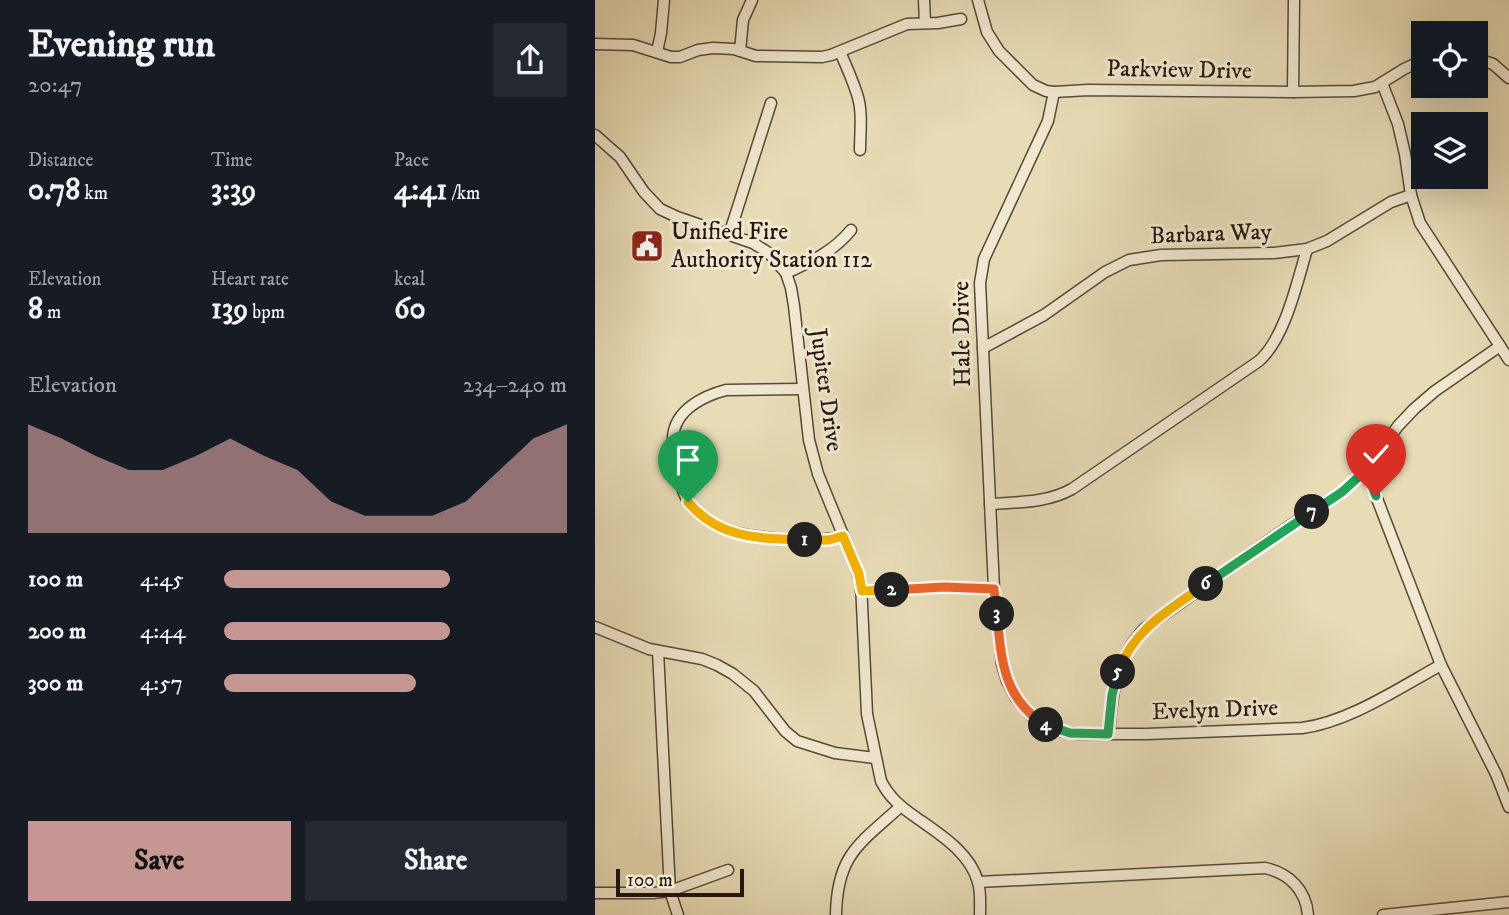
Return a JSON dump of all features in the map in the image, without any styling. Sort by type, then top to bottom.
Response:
[{"type":"street","points":[[657,52],[664,0]]},
{"type":"street","points":[[740,51],[743,20],[752,0]]},
{"type":"street","points":[[924,0],[925,23]]},
{"type":"street","points":[[978,0],[994,46],[1033,85],[1054,92]]},
{"type":"street","points":[[1293,92],[1294,0]]},
{"type":"street","points":[[595,44],[633,45],[675,57],[708,48],[728,48],[752,56],[825,57],[902,25],[961,19]]},
{"type":"street","points":[[840,51],[859,103],[860,150]]},
{"type":"street","points":[[1488,62],[1509,78]]},
{"type":"street","name":"Parkview Drive","points":[[1054,92],[1354,91],[1382,83],[1411,66]]},
{"type":"street","points":[[1382,83],[1402,139],[1417,216],[1509,360]]},
{"type":"street","name":"Hale Drive","points":[[994,589],[980,283],[982,267],[1048,121],[1054,92]]},
{"type":"street","points":[[729,235],[771,103]]},
{"type":"street","points":[[595,135],[620,157],[643,192],[660,209],[677,218],[761,247],[786,273],[829,252],[851,230]]},
{"type":"street","name":"Barbara Way","points":[[983,348],[1044,315],[1105,272],[1129,260],[1161,255],[1307,249],[1327,241],[1391,202],[1411,195]]},
{"type":"street","points":[[990,504],[1044,500],[1059,496],[1259,361],[1279,336],[1307,249]]},
{"type":"street","name":"Jupiter Drive","points":[[786,273],[794,306],[813,459],[859,574],[867,714],[881,781],[900,807],[958,849],[967,860],[978,882],[980,915]]},
{"type":"street","points":[[1108,734],[1114,684],[1125,655],[1138,636],[1165,613],[1342,492],[1366,470],[1414,409],[1435,391],[1500,346]]},
{"type":"street","points":[[803,389],[726,390],[714,393],[691,406],[679,420],[673,437],[683,491],[695,510],[714,524],[748,537],[814,541],[843,536]]},
{"type":"street","points":[[1366,470],[1441,666],[1496,774],[1509,807]]},
{"type":"street","points":[[862,591],[944,587],[994,589]]},
{"type":"street","name":"Evelyn Drive","points":[[994,589],[1002,664],[1007,681],[1023,707],[1038,721],[1061,731],[1108,734],[1311,727],[1348,715],[1441,666]]},
{"type":"street","points":[[595,627],[658,651],[702,659],[733,674],[754,691],[785,731],[797,741],[835,753],[875,758]]},
{"type":"street","points":[[658,651],[670,891],[678,915]]},
{"type":"street","points":[[836,915],[838,885],[849,857],[864,839],[900,807]]},
{"type":"street","points":[[978,882],[1265,868],[1284,875],[1296,885],[1305,898],[1308,915]]},
{"type":"street","points":[[595,893],[670,891],[728,870]]},
{"type":"street","points":[[1383,915],[1509,902]]},
{"type":"place","name":"Unified Fire Authority Station 112","points":[[647,246]]},
{"type":"route","points":[[688,502],[714,524],[748,537],[814,541],[843,536],[859,574],[862,591],[944,587],[994,589],[1002,664],[1016,698],[1032,716],[1045,725],[1061,731],[1093,735],[1108,734],[1114,684],[1121,664],[1131,644],[1154,621],[1332,499],[1366,470],[1376,496]]}]
